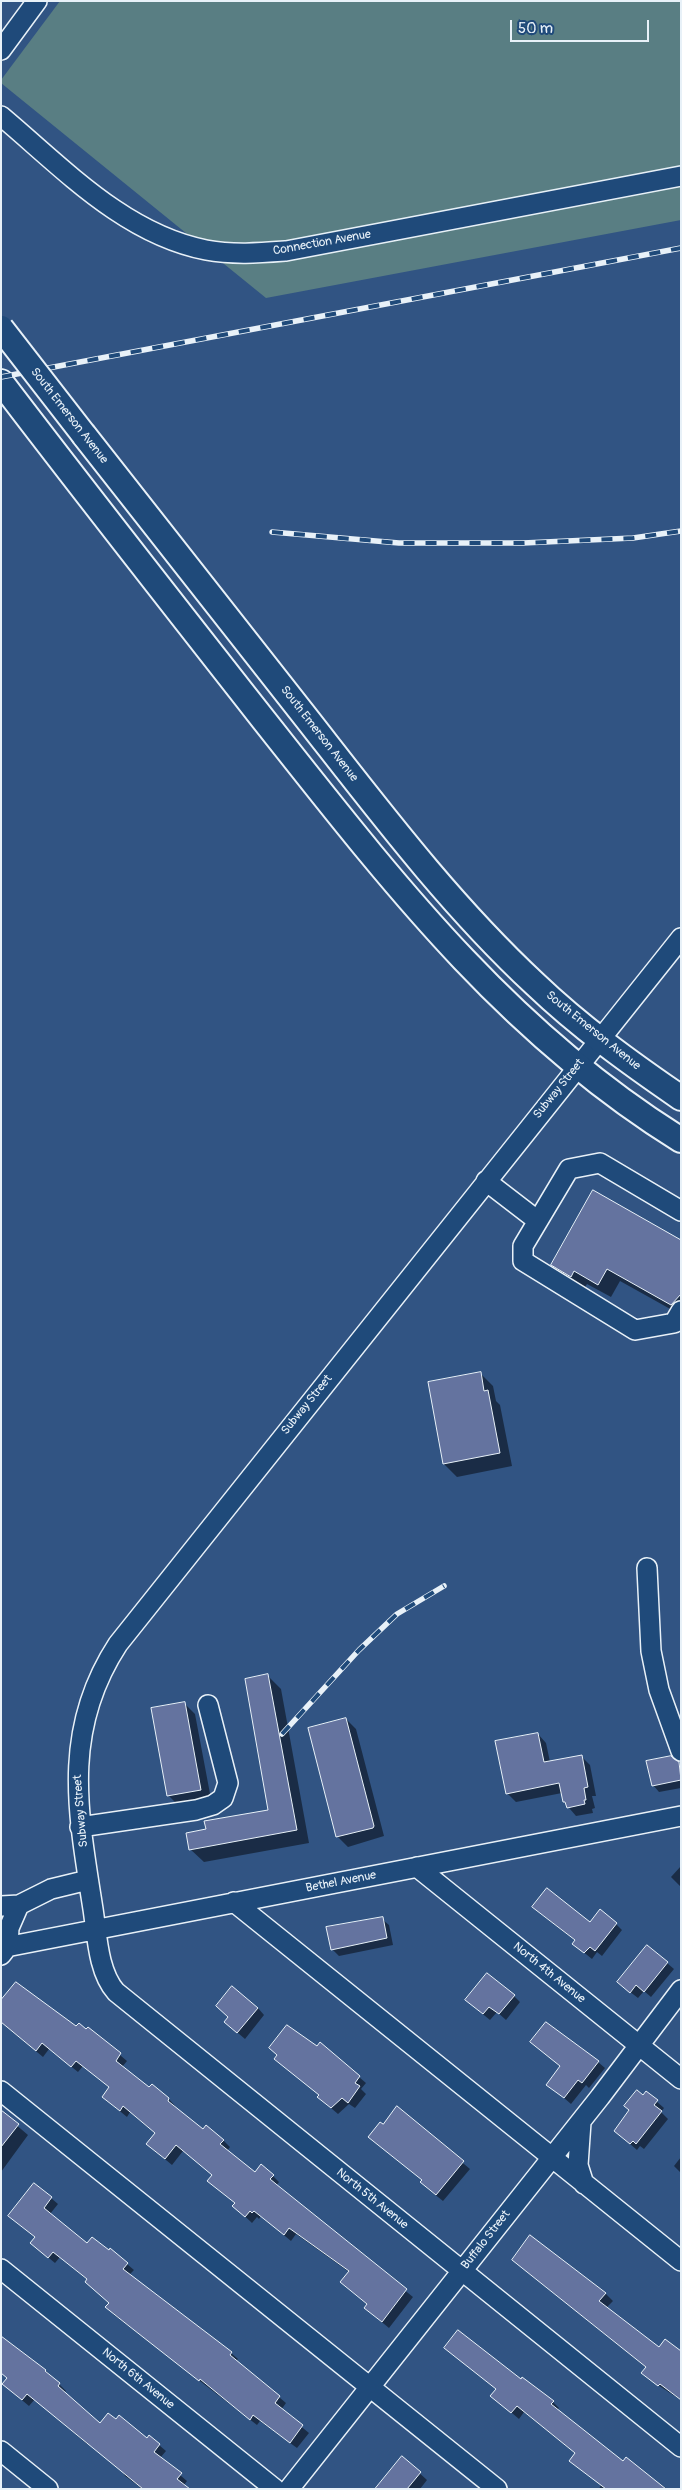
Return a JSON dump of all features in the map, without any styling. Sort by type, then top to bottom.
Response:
[{"type":"main road","name":"South Emerson Avenue","points":[[1,328],[372,802],[454,901],[535,984],[599,1039],[681,1098]]},
{"type":"main road","points":[[1,382],[72,476],[414,908],[494,993],[529,1026],[618,1098],[681,1140]]},
{"type":"street","points":[[1,50],[37,1]]},
{"type":"street","name":"Connection Avenue","points":[[1,116],[106,204],[134,222],[190,246],[238,253],[286,251],[681,176]]},
{"type":"street","name":"Subway Street","points":[[96,1929],[80,1827],[77,1785],[79,1741],[84,1716],[109,1658],[130,1628],[681,938]]},
{"type":"street","points":[[681,1211],[600,1163],[569,1169],[523,1246],[523,1261],[635,1330],[674,1323],[681,1311]]},
{"type":"street","points":[[486,1181],[538,1220]]},
{"type":"street","points":[[647,1568],[651,1650],[659,1690],[681,1751]]},
{"type":"street","points":[[80,1827],[196,1810],[213,1805],[223,1798],[228,1783],[208,1705]]},
{"type":"street","name":"Bethel Avenue","points":[[4,1949],[96,1929],[681,1816]]},
{"type":"street","name":"North 4th Avenue","points":[[417,1867],[681,2079]]},
{"type":"street","points":[[4,1949],[9,1928],[10,1905],[51,1889],[88,1880]]},
{"type":"street","points":[[234,1902],[681,2261]]},
{"type":"street","name":"North 5th Avenue","points":[[96,1929],[105,1974],[116,1992],[681,2447]]},
{"type":"street","name":"Buffalo Street","points":[[289,2489],[581,2122],[681,1990]]},
{"type":"street","points":[[1,2091],[497,2489]]},
{"type":"street","points":[[581,2122],[578,2165],[584,2184]]},
{"type":"street","name":"North 6th Avenue","points":[[1,2269],[275,2489]]},
{"type":"street","points":[[1,2451],[48,2489]]},
{"type":"green space","points":[[60,1],[681,1],[681,220],[266,298],[1,83],[1,80]]},
{"type":"building","points":[[593,1190],[681,1240],[681,1294],[671,1305],[607,1269],[598,1285],[574,1271],[571,1277],[551,1265]]},
{"type":"building","points":[[481,1372],[484,1391],[488,1390],[500,1453],[443,1464],[428,1382]]},
{"type":"building","points":[[268,1674],[297,1830],[189,1850],[186,1833],[206,1829],[204,1821],[268,1810],[245,1679]]},
{"type":"building","points":[[185,1702],[201,1790],[167,1796],[151,1708]]},
{"type":"building","points":[[346,1718],[374,1826],[373,1828],[336,1837],[308,1728]]},
{"type":"building","points":[[538,1733],[544,1762],[582,1755],[588,1787],[584,1788],[585,1804],[567,1808],[565,1802],[563,1802],[559,1783],[506,1794],[495,1741]]},
{"type":"building","points":[[671,1756],[679,1762],[681,1780],[652,1786],[646,1761]]},
{"type":"building","points":[[547,1888],[590,1922],[600,1909],[617,1923],[595,1951],[590,1947],[584,1953],[572,1944],[575,1940],[532,1907]]},
{"type":"building","points":[[383,1917],[387,1938],[331,1950],[326,1927]]},
{"type":"building","points":[[647,1945],[668,1962],[644,1992],[636,1985],[630,1993],[617,1982]]},
{"type":"building","points":[[487,1973],[515,1995],[499,2014],[489,2007],[483,2014],[465,2000]]},
{"type":"building","points":[[16,1982],[76,2026],[79,2023],[86,2029],[88,2027],[121,2053],[116,2061],[149,2087],[152,2084],[169,2098],[168,2101],[203,2129],[206,2125],[224,2140],[220,2144],[255,2172],[261,2164],[274,2175],[270,2179],[407,2289],[382,2322],[364,2308],[367,2304],[340,2282],[349,2271],[289,2228],[284,2235],[254,2211],[252,2213],[250,2211],[245,2217],[232,2206],[235,2203],[207,2181],[212,2175],[176,2145],[165,2159],[146,2144],[155,2133],[123,2106],[120,2111],[102,2097],[109,2087],[76,2061],[71,2067],[42,2043],[36,2051],[1,2022],[1,2000]]},
{"type":"building","points":[[232,1986],[258,2008],[237,2033],[224,2022],[228,2017],[216,2006]]},
{"type":"building","points":[[546,2022],[599,2061],[582,2083],[578,2080],[564,2098],[546,2085],[560,2066],[530,2042]]},
{"type":"building","points":[[287,2025],[317,2046],[320,2042],[360,2076],[355,2083],[360,2086],[348,2103],[342,2098],[331,2108],[317,2097],[319,2095],[274,2059],[277,2055],[269,2048]]},
{"type":"building","points":[[637,2090],[643,2095],[646,2091],[658,2100],[654,2105],[662,2111],[636,2144],[633,2141],[630,2144],[614,2131],[629,2110],[624,2106]]},
{"type":"building","points":[[397,2106],[464,2161],[436,2195],[420,2182],[422,2180],[368,2137],[380,2122],[383,2124]]},
{"type":"building","points":[[1,2110],[19,2124],[1,2147]]},
{"type":"building","points":[[34,2183],[52,2197],[44,2208],[87,2243],[92,2237],[109,2250],[110,2248],[128,2263],[123,2269],[232,2352],[230,2355],[280,2396],[275,2403],[303,2425],[290,2443],[253,2415],[250,2420],[200,2379],[199,2381],[105,2307],[109,2303],[85,2282],[87,2279],[53,2252],[48,2258],[30,2243],[35,2237],[8,2216]]},
{"type":"building","points":[[530,2235],[606,2293],[599,2301],[659,2347],[665,2339],[681,2351],[681,2400],[660,2384],[658,2386],[641,2373],[646,2367],[512,2260]]},
{"type":"building","points":[[458,2330],[521,2379],[522,2377],[554,2401],[551,2404],[623,2461],[626,2457],[666,2489],[606,2489],[569,2461],[575,2453],[517,2406],[511,2413],[490,2396],[496,2389],[444,2348]]},
{"type":"building","points":[[1,2336],[46,2370],[60,2383],[58,2386],[100,2423],[108,2413],[116,2419],[119,2415],[147,2438],[149,2435],[160,2444],[154,2452],[182,2473],[177,2479],[190,2489],[143,2489],[27,2394],[22,2400],[2,2384],[7,2378],[1,2373]]},
{"type":"building","points":[[402,2456],[421,2472],[407,2489],[375,2489]]},
{"type":"railway","points":[[1,377],[681,248]]},
{"type":"railway","points":[[272,532],[399,543],[523,543],[633,538],[681,531]]},
{"type":"railway","points":[[282,1734],[359,1650],[397,1614],[444,1586]]}]
